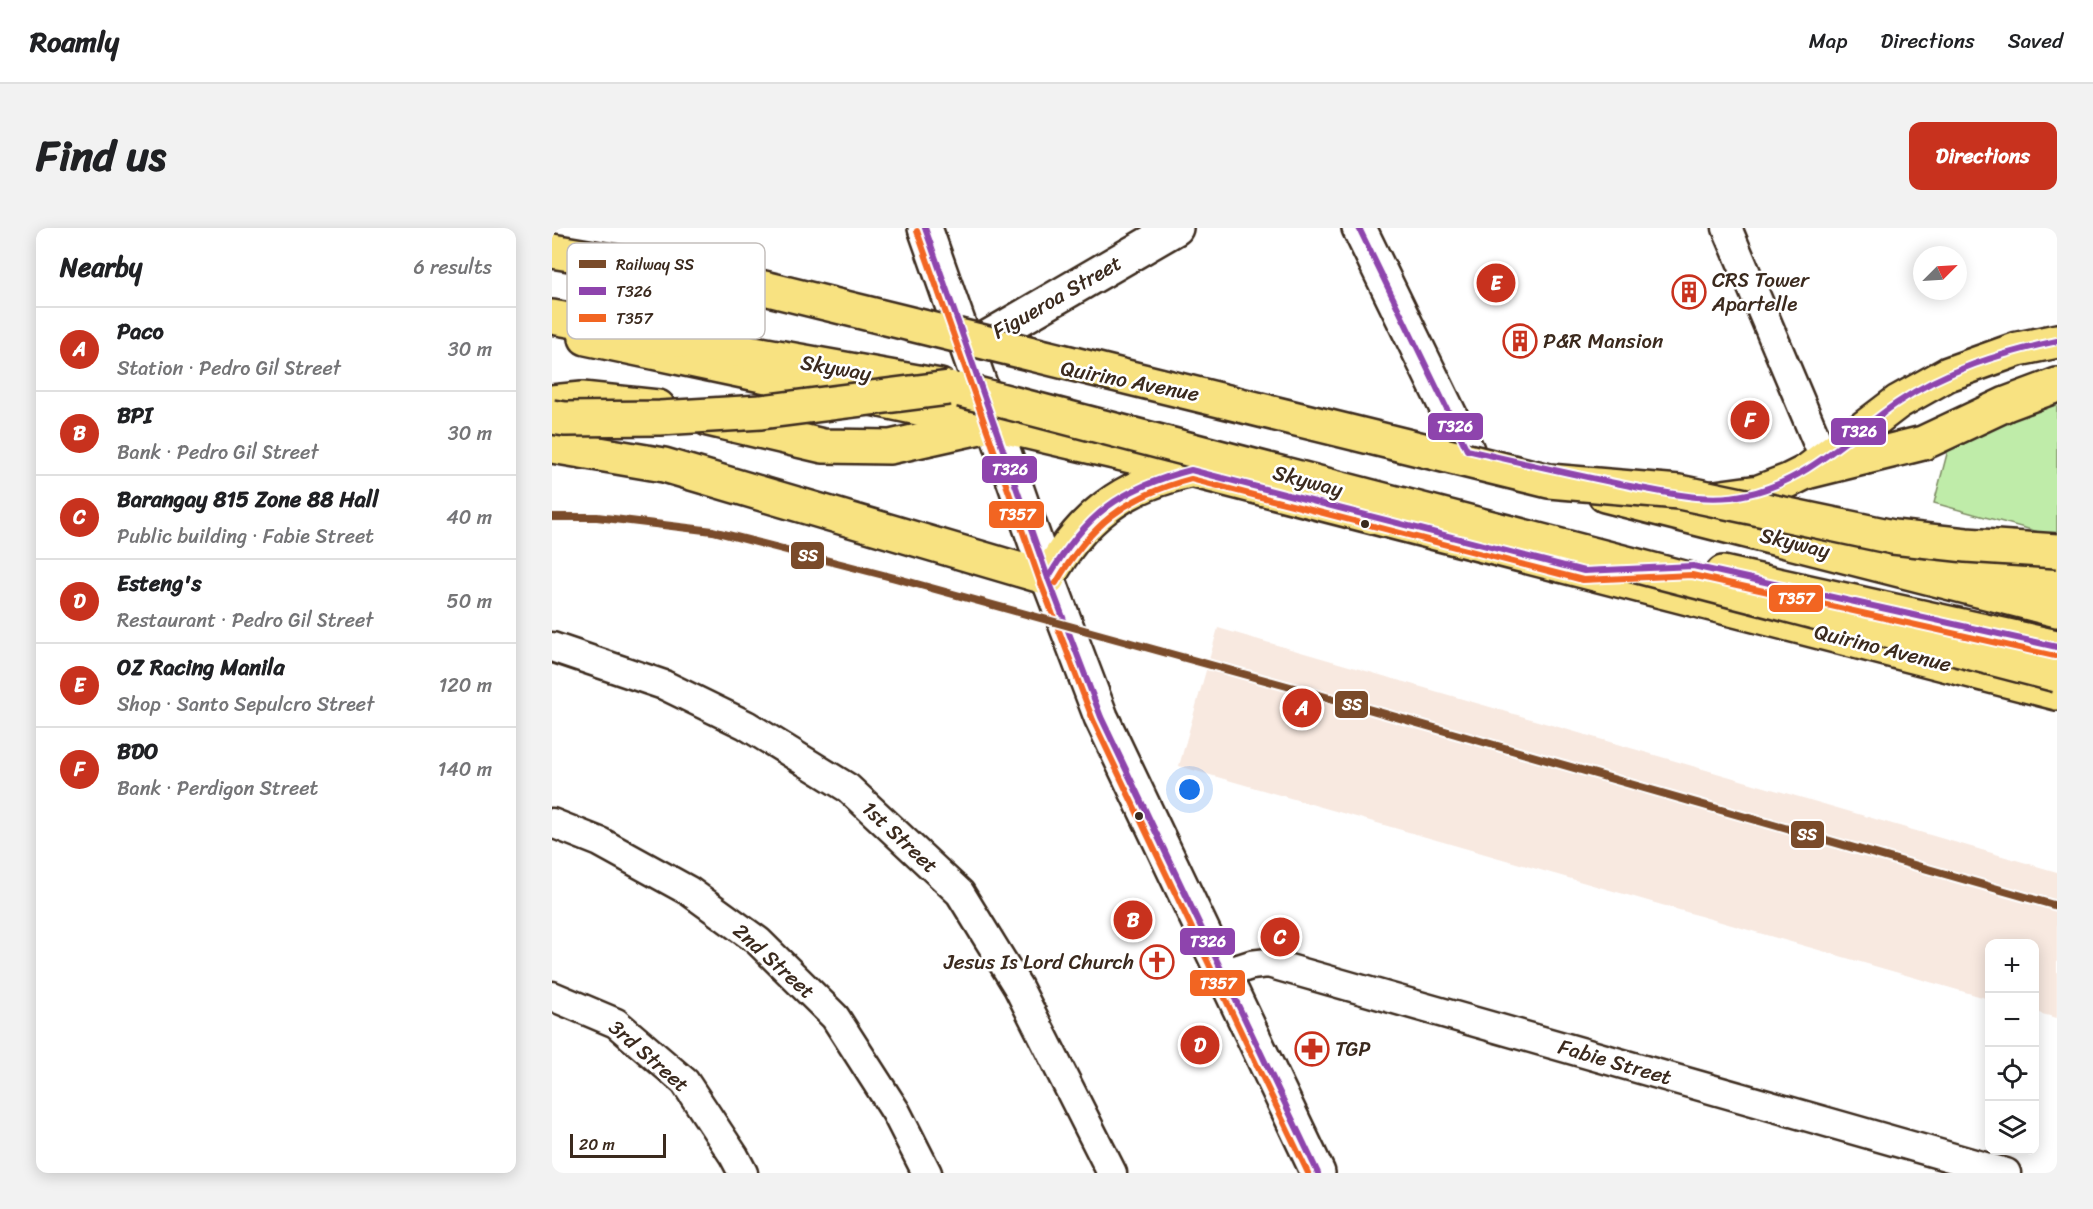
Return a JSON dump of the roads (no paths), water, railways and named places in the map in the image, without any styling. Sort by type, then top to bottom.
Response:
[{"type":"main road","points":[[925,228],[1048,578],[1114,747],[1318,1173]]},
{"type":"main road","name":"Figueroa Street","points":[[968,349],[1176,228]]},
{"type":"main road","points":[[1359,228],[1467,450]]},
{"type":"main road","name":"Quirino Avenue","points":[[552,240],[567,244]]},
{"type":"main road","name":"Skyway","points":[[552,251],[567,254]]},
{"type":"main road","name":"Skyway","points":[[765,288],[1549,481],[2057,610]]},
{"type":"main road","name":"Quirino Avenue","points":[[765,296],[968,349],[1467,450],[1597,480],[1687,496],[1713,498],[2057,580]]},
{"type":"main road","name":"Skyway","points":[[552,317],[567,320]]},
{"type":"main road","name":"Quirino Avenue","points":[[552,331],[567,334]]},
{"type":"main road","name":"Quirino Avenue","points":[[590,339],[994,424],[1191,471],[2057,693]]},
{"type":"main road","name":"Skyway","points":[[675,339],[949,388],[2057,675]]},
{"type":"main road","name":"Quirino Avenue","points":[[1713,498],[1759,492],[1788,481],[1815,465],[1898,402],[1948,374],[2018,349],[2057,341]]},
{"type":"main road","points":[[1815,465],[1923,443],[2006,404],[2057,385]]},
{"type":"main road","points":[[552,417],[565,419],[660,418],[761,412],[949,388]]},
{"type":"main road","points":[[552,402],[582,399],[656,407],[823,446],[890,447],[994,424]]},
{"type":"main road","points":[[552,446],[664,465],[1048,578]]},
{"type":"main road","points":[[1048,578],[1075,535],[1113,501],[1158,478],[1191,471]]},
{"type":"main road","points":[[1549,481],[1679,492],[1893,537],[2057,551]]},
{"type":"main road","points":[[1584,571],[1693,566],[2057,647]]},
{"type":"street","points":[[1727,228],[1815,465]]},
{"type":"street","name":"1st Street","points":[[552,647],[664,685],[746,725],[848,788],[960,893],[1018,987],[1112,1173]]},
{"type":"street","name":"2nd Street","points":[[552,824],[600,842],[689,891],[758,942],[836,1017],[896,1112],[927,1173]]},
{"type":"street","name":"Fabie Street","points":[[1223,974],[1251,965],[1268,963],[2006,1173]]},
{"type":"street","name":"3rd Street","points":[[552,996],[616,1023],[685,1082],[734,1156],[742,1173]]},
{"type":"rail line","name":"SS","points":[[552,517],[597,517],[713,531],[895,578],[1305,691],[2057,906]]},
{"type":"place","name":"OZ Racing Manila","points":[[1496,283]]},
{"type":"place","name":"CRS Tower Apartelle","points":[[1689,292]]},
{"type":"place","name":"P&R Mansion","points":[[1520,341]]},
{"type":"place","name":"BDO","points":[[1750,420]]},
{"type":"place","name":"Paco","points":[[1302,708]]},
{"type":"place","name":"BPI","points":[[1133,920]]},
{"type":"place","name":"Barangay 815 Zone 88 Hall","points":[[1280,937]]},
{"type":"place","name":"Jesus Is Lord Church","points":[[1157,962]]},
{"type":"place","name":"Esteng's","points":[[1200,1045]]},
{"type":"place","name":"TGP","points":[[1312,1049]]}]
